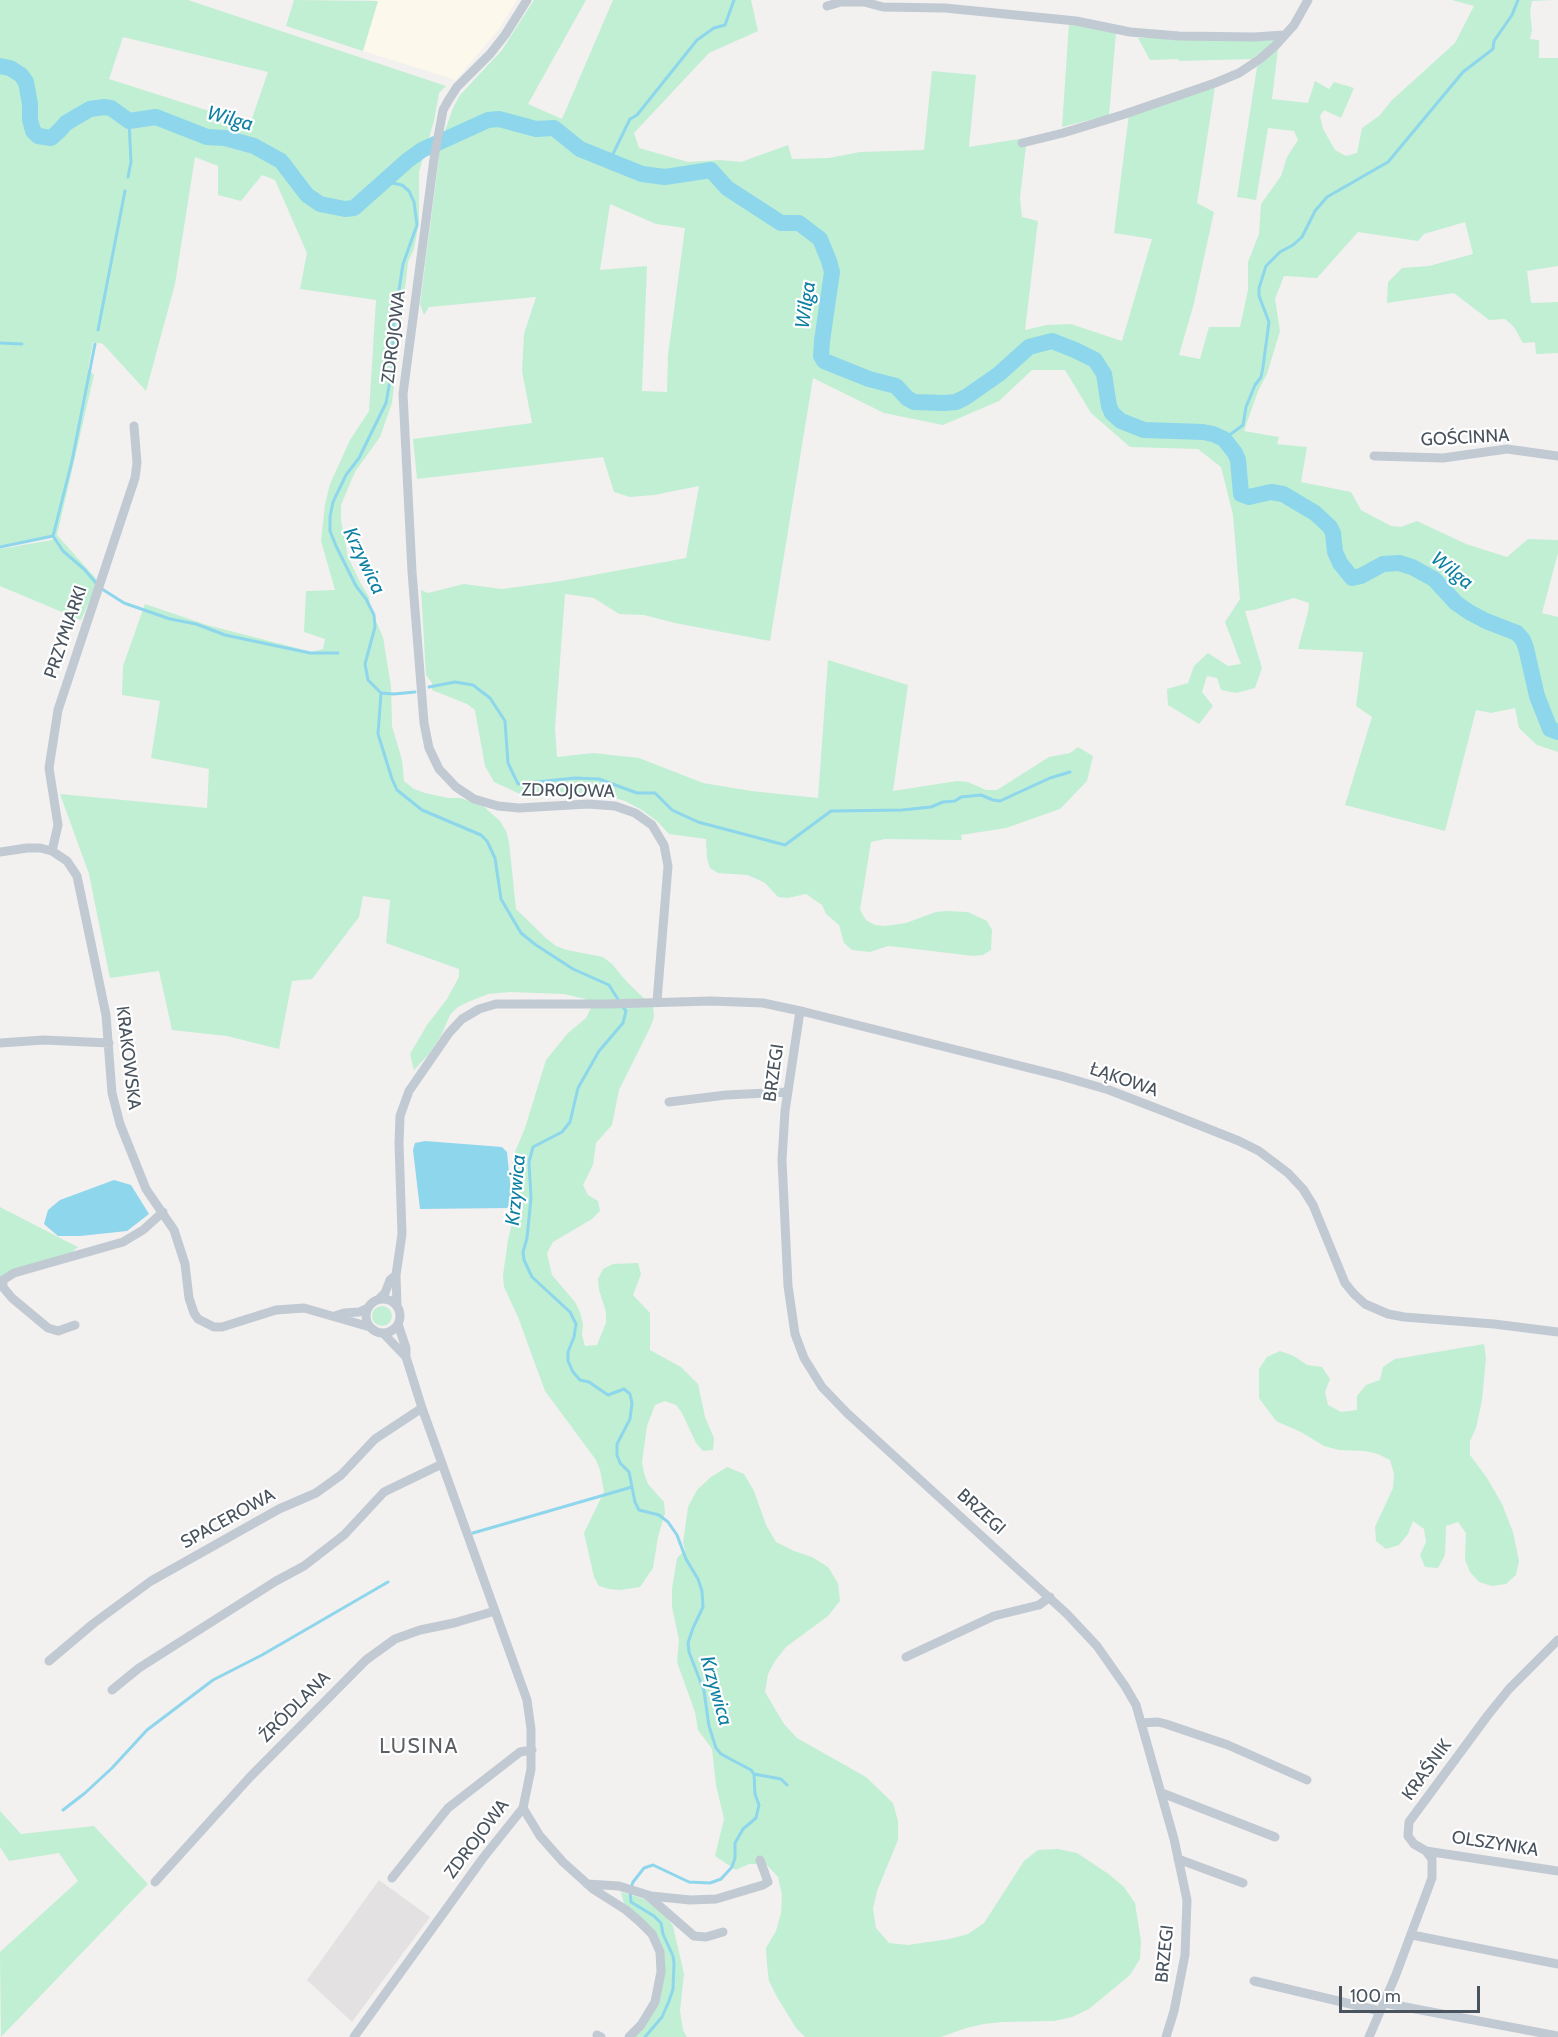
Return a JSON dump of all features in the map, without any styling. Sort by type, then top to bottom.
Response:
[{"type":"street","name":"ZDROJOWA","points":[[527,0],[495,48],[457,87],[448,100],[443,110],[438,134],[403,394],[412,572],[424,723],[429,748],[439,769],[456,787],[474,799],[498,806],[519,808],[588,804],[615,806],[634,813],[652,825],[664,845],[668,866],[657,1001]]},
{"type":"street","points":[[963,0],[964,10]]},
{"type":"street","points":[[1022,143],[1074,130],[1239,73],[1260,59],[1294,25],[1308,0]]},
{"type":"street","points":[[827,6],[841,2],[864,2],[883,8],[945,8],[1076,21],[1130,32],[1170,35],[1254,37],[1284,35]]},
{"type":"street","name":"PRZYMIARKI","points":[[52,851],[58,825],[50,768],[58,710],[135,478],[137,463],[134,426]]},
{"type":"street","name":"GOŚCINNA","points":[[1374,456],[1443,458],[1507,449],[1558,456]]},
{"type":"street","points":[[0,852],[27,848],[52,851]]},
{"type":"street","name":"KRAKOWSKA","points":[[52,851],[67,861],[77,876],[103,999],[112,1093],[120,1124],[146,1189],[163,1212],[181,1246],[189,1298],[194,1313],[205,1324],[213,1327],[232,1326],[259,1315],[288,1308],[304,1308],[370,1327]]},
{"type":"street","points":[[396,1275],[379,1299],[368,1308],[366,1318],[373,1330],[383,1333],[392,1330],[398,1324],[400,1315],[397,1306],[396,1275],[402,1234],[400,1116],[409,1091],[449,1033],[462,1019],[479,1008],[496,1004],[608,1004],[657,1001]]},
{"type":"street","name":"ŁĄKOWA","points":[[657,1001],[747,1002],[800,1011],[1072,1079],[1120,1095],[1239,1141],[1275,1162],[1303,1189],[1321,1224],[1345,1283],[1365,1304],[1388,1314],[1404,1317],[1558,1332]]},
{"type":"street","name":"BRZEGI","points":[[800,1011],[788,1092],[782,1160],[783,1221],[788,1287],[795,1334],[804,1358],[822,1387],[847,1413],[1050,1597],[1097,1646],[1136,1705],[1162,1793],[1186,1900],[1185,1955],[1174,2011],[1166,2037]]},
{"type":"street","points":[[0,1043],[44,1040],[109,1043]]},
{"type":"street","points":[[669,1102],[726,1095],[788,1092]]},
{"type":"street","points":[[75,1325],[58,1331],[48,1328],[12,1298],[3,1287],[3,1280],[14,1273],[123,1242],[143,1230],[163,1212]]},
{"type":"street","points":[[379,1299],[389,1300],[397,1306]]},
{"type":"street","name":"KRAKOWSKA","points":[[335,1316],[368,1308]]},
{"type":"street","name":"ZDROJOWA","points":[[354,2037],[483,1858],[523,1808],[531,1769],[532,1750],[527,1700],[422,1408],[398,1324]]},
{"type":"street","name":"ZDROJOWA","points":[[383,1333],[406,1357]]},
{"type":"street","name":"SPACEROWA","points":[[50,1661],[94,1623],[152,1581],[279,1509],[316,1493],[341,1475],[375,1439],[422,1408]]},
{"type":"street","points":[[112,1690],[139,1668],[276,1581],[304,1566],[344,1535],[384,1492],[442,1464]]},
{"type":"street","points":[[906,1657],[994,1616],[1039,1605],[1050,1597]]},
{"type":"street","name":"ŹRÓDLANA","points":[[155,1882],[250,1777],[366,1660],[395,1639],[420,1630],[495,1611]]},
{"type":"street","name":"KRAŚNIK","points":[[1369,2037],[1412,1935],[1432,1878],[1432,1859],[1408,1836],[1409,1822],[1495,1706],[1558,1640]]},
{"type":"street","points":[[1142,1724],[1158,1722],[1228,1744],[1307,1780]]},
{"type":"street","points":[[392,1878],[448,1808],[520,1752],[532,1750]]},
{"type":"street","points":[[1162,1793],[1275,1837]]},
{"type":"street","points":[[523,1808],[540,1836],[563,1862],[587,1884],[640,1922],[652,1934],[660,1952],[661,1972],[655,2002],[641,2025],[629,2037]]},
{"type":"street","name":"OLSZYNKA","points":[[1426,1851],[1558,1871]]},
{"type":"street","points":[[1178,1859],[1243,1884]]},
{"type":"street","points":[[587,1884],[606,1884],[642,1893],[705,1900],[716,1899],[768,1882],[760,1860]]},
{"type":"street","points":[[642,1893],[694,1936],[700,1937],[723,1932]]},
{"type":"street","points":[[1412,1935],[1558,1964]]},
{"type":"street","points":[[1254,1981],[1382,2007],[1558,2036]]},
{"type":"shaded area","points":[[371,0],[517,0],[498,30],[456,80],[363,51],[378,1]]},
{"type":"shaded area","points":[[379,1880],[430,1917],[352,2022],[307,1980]]},
{"type":"green space","points":[[0,0],[188,0],[446,86],[439,93],[434,121],[419,172],[419,222],[414,249],[408,262],[392,403],[380,437],[355,472],[341,505],[341,520],[348,557],[369,597],[371,610],[383,637],[391,686],[392,726],[402,760],[404,781],[414,789],[425,793],[460,798],[482,805],[500,821],[509,842],[516,909],[556,946],[603,957],[653,1007],[654,1017],[650,1028],[619,1090],[612,1125],[596,1143],[593,1165],[583,1185],[588,1195],[598,1201],[600,1211],[592,1219],[553,1242],[547,1253],[552,1275],[575,1302],[580,1312],[585,1346],[597,1345],[606,1323],[606,1312],[598,1279],[603,1269],[613,1264],[638,1263],[641,1274],[633,1295],[650,1313],[650,1350],[681,1367],[698,1384],[705,1417],[714,1438],[713,1450],[703,1451],[696,1443],[676,1405],[665,1401],[655,1405],[647,1426],[642,1462],[648,1484],[664,1502],[665,1513],[653,1568],[640,1587],[609,1589],[599,1586],[594,1577],[584,1533],[604,1492],[600,1470],[596,1460],[545,1391],[518,1317],[504,1287],[503,1275],[508,1240],[516,1207],[512,1163],[515,1152],[525,1128],[546,1060],[568,1033],[586,1018],[591,1008],[585,999],[564,994],[510,992],[488,994],[468,1002],[458,1007],[450,1015],[441,1036],[414,1070],[410,1054],[427,1025],[447,999],[459,977],[459,969],[386,943],[390,900],[363,896],[359,917],[312,979],[292,981],[279,1049],[227,1036],[172,1030],[159,971],[110,978],[89,874],[60,794],[207,808],[209,769],[151,758],[160,701],[122,695],[123,666],[145,604],[207,625],[312,652],[323,649],[325,639],[304,632],[306,591],[335,590],[321,541],[325,504],[330,484],[350,440],[369,411],[376,300],[300,289],[307,253],[275,180],[262,175],[241,201],[218,195],[218,166],[195,157],[175,284],[146,391],[103,344],[93,342],[88,369],[94,375],[57,535],[98,581],[81,620],[0,586],[0,549],[52,540],[56,536],[0,546]],"holes":[[[123,37],[268,72],[250,124],[109,79]]]},
{"type":"green space","points":[[294,0],[378,1],[363,51],[286,26]]},
{"type":"green space","points":[[534,0],[586,0],[528,104],[562,119],[613,0],[751,0],[758,31],[709,53],[634,133],[639,148],[688,162],[720,160],[741,162],[788,145],[792,159],[829,158],[860,152],[924,150],[932,71],[976,75],[969,147],[1019,139],[1021,147],[1026,146],[1020,198],[1022,217],[1038,221],[1025,330],[1047,325],[1071,324],[1122,341],[1152,239],[1114,233],[1129,114],[1215,87],[1197,203],[1214,212],[1194,303],[1179,355],[1200,359],[1209,327],[1240,327],[1248,290],[1248,262],[1259,234],[1261,204],[1281,176],[1287,157],[1298,140],[1294,131],[1268,128],[1256,200],[1237,197],[1257,67],[1278,49],[1272,99],[1308,103],[1315,81],[1329,89],[1334,82],[1354,88],[1341,118],[1324,110],[1320,116],[1323,129],[1335,150],[1346,156],[1357,153],[1362,128],[1379,116],[1392,100],[1455,43],[1474,6],[1452,0],[1553,0],[1532,1],[1530,39],[1539,40],[1539,58],[1558,58],[1558,266],[1527,271],[1531,303],[1558,302],[1558,353],[1536,354],[1535,342],[1523,343],[1514,327],[1505,319],[1489,320],[1454,293],[1387,303],[1388,282],[1402,268],[1429,266],[1473,254],[1465,222],[1424,234],[1418,241],[1358,232],[1317,278],[1284,276],[1275,299],[1280,331],[1267,374],[1258,391],[1244,431],[1279,437],[1277,444],[1307,447],[1301,482],[1351,492],[1361,510],[1391,526],[1401,527],[1417,521],[1466,544],[1507,557],[1528,539],[1558,540],[1558,553],[1542,613],[1558,617],[1558,752],[1537,745],[1519,728],[1515,708],[1491,713],[1476,710],[1445,831],[1345,805],[1372,717],[1356,706],[1363,652],[1298,649],[1309,603],[1294,598],[1245,611],[1262,668],[1255,688],[1236,693],[1221,690],[1217,678],[1207,676],[1202,692],[1213,706],[1199,724],[1168,705],[1167,689],[1188,683],[1194,666],[1208,653],[1228,666],[1241,664],[1225,622],[1240,599],[1233,515],[1221,467],[1198,449],[1130,447],[1091,413],[1065,370],[1032,370],[999,401],[943,425],[884,413],[813,378],[770,641],[644,615],[619,614],[594,598],[565,594],[555,728],[557,757],[593,753],[639,758],[703,783],[818,798],[828,660],[908,685],[893,791],[957,781],[968,782],[986,790],[997,790],[1049,757],[1070,753],[1078,747],[1093,756],[1087,781],[1060,809],[1006,828],[961,835],[962,840],[885,839],[871,842],[860,910],[866,920],[875,925],[885,926],[906,923],[936,912],[968,912],[987,921],[992,930],[991,950],[983,955],[973,956],[888,946],[870,952],[852,950],[844,943],[839,925],[826,914],[822,905],[806,894],[788,898],[778,897],[765,883],[757,879],[747,875],[718,873],[710,868],[706,839],[669,834],[642,810],[625,801],[607,796],[520,794],[494,782],[485,766],[475,710],[467,704],[432,690],[432,683],[426,675],[421,590],[428,593],[464,584],[502,589],[561,581],[686,558],[699,486],[654,495],[630,497],[614,492],[603,457],[417,479],[413,439],[532,423],[522,371],[524,334],[536,297],[429,307],[424,315],[420,304],[441,142],[460,95],[502,50]],"holes":[[[610,204],[656,224],[685,228],[668,355],[667,392],[642,391],[647,266],[600,270]]]},
{"type":"green space","points":[[1069,24],[1116,33],[1109,115],[1062,127]]},
{"type":"green space","points":[[1138,38],[1274,39],[1276,41],[1252,59],[1179,61],[1178,59],[1150,60]]},
{"type":"green space","points":[[0,1207],[78,1247],[65,1258],[0,1280]]},
{"type":"green space","points":[[382,1306],[389,1309],[392,1316],[389,1323],[382,1326],[375,1323],[372,1316],[375,1309]]},
{"type":"green space","points":[[1484,1344],[1486,1358],[1482,1400],[1476,1428],[1470,1441],[1470,1455],[1502,1504],[1513,1532],[1519,1561],[1516,1575],[1506,1584],[1492,1586],[1479,1582],[1470,1572],[1465,1560],[1466,1533],[1458,1522],[1446,1526],[1445,1555],[1438,1568],[1425,1567],[1420,1555],[1426,1542],[1424,1529],[1413,1521],[1408,1534],[1399,1545],[1386,1549],[1376,1541],[1375,1527],[1393,1488],[1394,1474],[1390,1460],[1365,1451],[1339,1450],[1324,1446],[1276,1421],[1259,1398],[1259,1369],[1267,1357],[1280,1351],[1294,1356],[1307,1365],[1322,1367],[1330,1379],[1325,1392],[1328,1405],[1341,1412],[1357,1410],[1357,1396],[1366,1385],[1380,1380],[1383,1367],[1395,1359]]},
{"type":"green space","points":[[727,1467],[744,1474],[754,1491],[766,1525],[776,1542],[812,1557],[828,1567],[838,1583],[840,1601],[828,1616],[786,1647],[768,1674],[765,1692],[784,1724],[797,1738],[866,1777],[893,1803],[898,1821],[898,1840],[877,1891],[873,1909],[876,1928],[889,1943],[908,1945],[968,1934],[984,1923],[1024,1861],[1038,1850],[1058,1849],[1077,1853],[1124,1887],[1135,1903],[1141,1941],[1140,1959],[1130,1975],[1089,2009],[1072,2017],[1054,2021],[984,2024],[941,2037],[805,2037],[796,2028],[769,1981],[767,1965],[766,1948],[776,1931],[781,1913],[782,1895],[778,1877],[766,1864],[749,1864],[736,1870],[715,1856],[724,1819],[716,1785],[712,1749],[698,1730],[695,1712],[677,1662],[679,1640],[672,1607],[672,1589],[677,1558],[685,1550],[683,1543],[688,1507],[697,1490]]},
{"type":"green space","points":[[0,1811],[21,1834],[94,1826],[148,1884],[1,2037],[0,1952],[78,1881],[59,1853],[9,1861],[0,1847]]},
{"type":"green space","points":[[621,1892],[644,1899],[673,1926],[684,1974],[680,2011],[683,2030],[687,2037],[627,2037],[656,1997],[661,1952],[624,1904]]},
{"type":"water","points":[[425,1141],[502,1147],[507,1152],[512,1203],[507,1208],[420,1209],[413,1150],[415,1143]]},
{"type":"water","points":[[114,1180],[131,1185],[149,1214],[127,1231],[58,1236],[44,1224],[48,1210],[60,1200]]},
{"type":"waterway","points":[[610,160],[630,119],[637,115],[697,40],[714,28],[725,25],[734,0]]},
{"type":"waterway","points":[[1224,439],[1243,425],[1246,407],[1261,377],[1269,322],[1259,296],[1259,288],[1266,266],[1280,252],[1302,237],[1315,211],[1327,197],[1388,162],[1463,72],[1493,49],[1494,41],[1512,15],[1518,0]]},
{"type":"waterway","name":"Wilga","points":[[0,66],[10,68],[21,75],[26,82],[30,120],[33,131],[38,136],[51,138],[66,123],[90,109],[111,108],[129,121],[156,117],[207,137],[225,138],[254,146],[281,161],[307,195],[320,204],[345,209],[354,208],[422,150],[488,120],[499,119],[536,129],[554,128],[580,149],[642,174],[665,177],[711,170],[727,188],[781,223],[799,223],[820,239],[832,272],[822,341],[821,356],[824,361],[869,379],[896,386],[914,402],[944,403],[956,402],[966,397],[999,374],[1029,347],[1052,341],[1095,360],[1104,374],[1109,406],[1112,413],[1121,421],[1144,430],[1203,432],[1224,439],[1238,460],[1241,494],[1249,497],[1271,492],[1283,494],[1315,513],[1330,527],[1335,552],[1340,563],[1352,578],[1361,576],[1383,564],[1399,563],[1412,567],[1434,579],[1456,603],[1469,612],[1517,633],[1526,648],[1537,696],[1550,729],[1558,732]]},
{"type":"waterway","points":[[128,177],[131,162],[129,121]]},
{"type":"waterway","name":"Krzywica","points":[[381,693],[368,680],[365,664],[375,627],[374,615],[336,546],[330,531],[330,517],[333,502],[346,475],[359,458],[386,403],[393,364],[393,329],[403,264],[417,225],[414,202],[409,191],[402,185],[383,181]]},
{"type":"waterway","points":[[98,330],[125,191]]},
{"type":"waterway","points":[[0,343],[22,344]]},
{"type":"waterway","points":[[95,344],[72,461],[53,536],[63,551],[96,583]]},
{"type":"waterway","points":[[0,547],[53,536]]},
{"type":"waterway","points":[[102,589],[124,603],[225,635],[310,653],[338,653]]},
{"type":"waterway","points":[[429,687],[455,682],[473,685],[490,698],[505,721],[508,763],[518,784],[575,778],[599,779],[637,793],[655,793],[672,810],[698,822],[785,845],[831,811],[902,810],[931,807],[943,802],[955,801],[961,797],[981,795],[1000,801],[1050,778],[1070,772]]},
{"type":"waterway","points":[[381,693],[415,692]]},
{"type":"waterway","name":"Krzywica","points":[[381,693],[378,734],[397,790],[422,810],[481,835],[487,841],[495,858],[501,899],[521,933],[573,969],[609,985],[619,1001]]},
{"type":"waterway","name":"Krzywica","points":[[623,1007],[626,1011],[623,1023],[599,1051],[578,1088],[570,1122],[562,1132],[533,1147],[529,1162],[531,1198],[527,1238],[523,1252],[524,1260],[532,1277],[570,1312],[576,1324],[568,1352],[568,1361],[573,1372],[580,1380],[589,1382],[608,1395],[624,1389],[630,1394],[632,1403],[630,1419],[617,1444],[617,1455],[620,1463],[629,1472],[635,1502],[639,1510],[659,1515],[668,1522],[677,1535],[686,1559],[698,1579],[702,1591],[703,1607],[688,1643],[689,1652],[704,1691],[709,1726],[716,1748],[721,1754],[751,1770],[754,1774],[755,1794],[759,1805],[756,1818],[743,1829],[735,1843],[735,1858],[732,1867],[721,1879],[710,1883],[689,1882],[653,1865],[644,1868],[633,1882],[630,1891],[631,1902],[661,1923],[674,1963],[673,1989],[669,2001],[662,2017],[645,2037]]},
{"type":"waterway","points":[[473,1533],[632,1487]]},
{"type":"waterway","points":[[63,1810],[112,1768],[147,1730],[213,1680],[262,1655],[388,1582]]},
{"type":"waterway","points":[[754,1774],[781,1779],[787,1785]]},
{"type":"district","name":"LUSINA","points":[[419,1747]]}]
